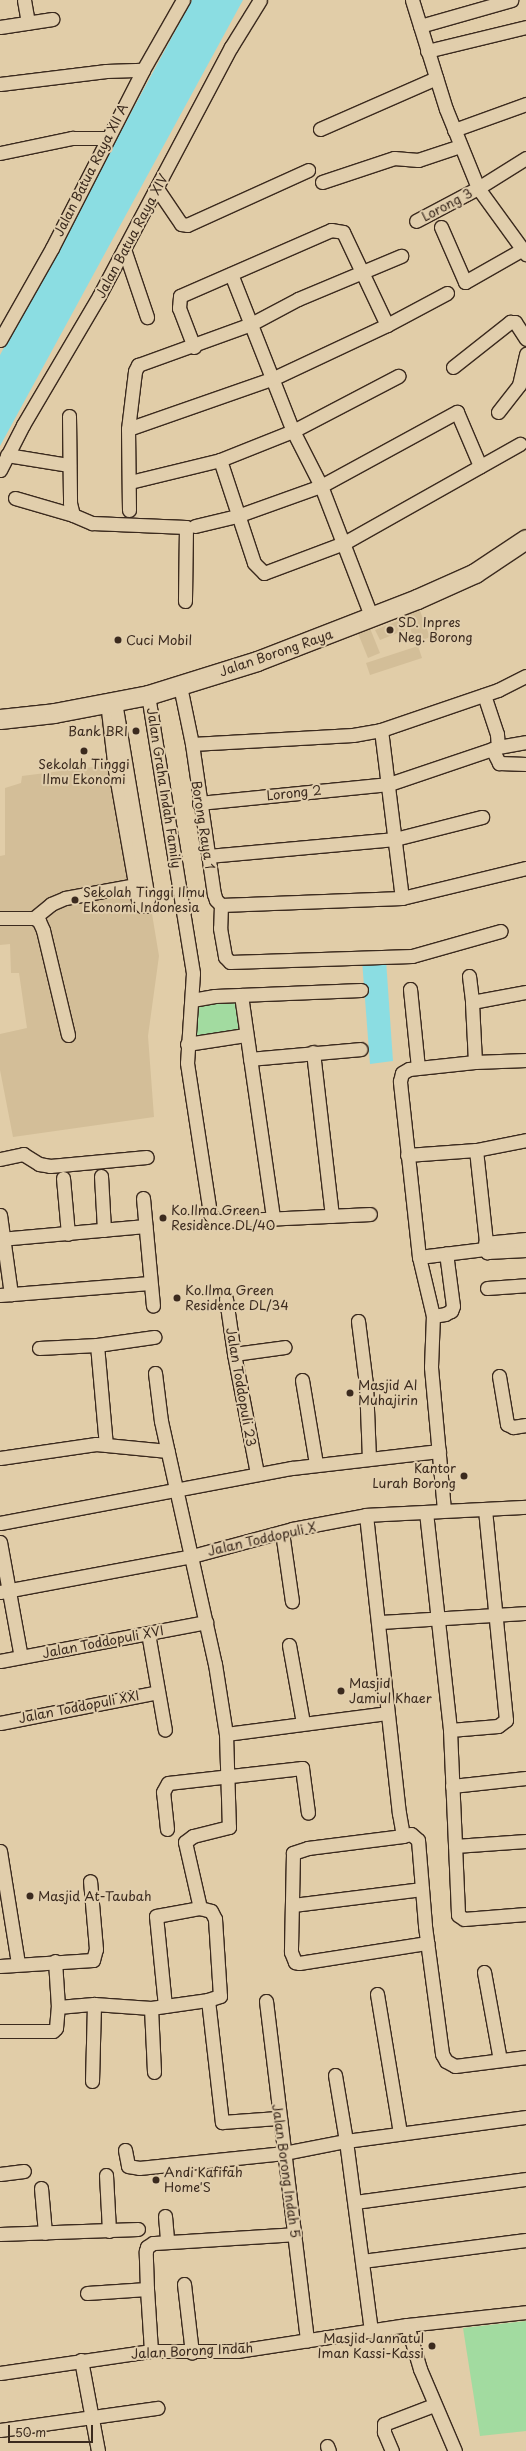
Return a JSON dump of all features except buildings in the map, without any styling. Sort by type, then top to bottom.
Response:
[{"type":"main road","name":"Jalan Borong Raya","points":[[3,724],[148,695],[180,686],[372,618],[475,572],[526,540]]},
{"type":"street","points":[[24,0],[28,23]]},
{"type":"street","name":"Jalan Batua Raya XII A","points":[[0,340],[52,248],[106,138],[183,0]]},
{"type":"street","name":"Jalan Batua Raya XIV","points":[[0,470],[7,455],[158,190],[231,47],[260,0]]},
{"type":"street","points":[[412,0],[427,52],[454,130],[478,188],[525,251],[465,282],[441,227]]},
{"type":"street","points":[[420,26],[511,0]]},
{"type":"street","points":[[0,28],[52,19]]},
{"type":"street","points":[[427,52],[526,27]]},
{"type":"street","points":[[0,84],[106,72],[143,70]]},
{"type":"street","points":[[320,129],[436,78]]},
{"type":"street","points":[[454,130],[526,104]]},
{"type":"street","points":[[0,153],[72,138],[106,138]]},
{"type":"street","points":[[322,182],[394,158],[418,160],[460,146]]},
{"type":"street","name":"Lorong 3","points":[[416,221],[478,188],[526,158]]},
{"type":"street","points":[[158,190],[182,224],[187,225],[308,170]]},
{"type":"street","points":[[194,347],[179,308],[180,296],[331,230],[343,232],[387,325]]},
{"type":"street","points":[[124,249],[147,317]]},
{"type":"street","points":[[129,510],[130,482],[128,429],[136,368],[142,363],[194,347],[251,324],[298,299],[400,256]]},
{"type":"street","points":[[231,274],[274,378],[294,432],[321,486],[372,618]]},
{"type":"street","points":[[128,429],[274,378],[387,325],[447,292]]},
{"type":"street","points":[[452,367],[510,322],[515,322],[526,339]]},
{"type":"street","points":[[498,412],[519,385],[526,354]]},
{"type":"street","points":[[130,482],[220,460],[294,432],[398,376]]},
{"type":"street","points":[[195,526],[237,516],[321,486],[457,412],[480,466]]},
{"type":"street","points":[[69,416],[70,503],[73,515]]},
{"type":"street","points":[[220,460],[237,516],[254,563],[264,573],[344,543],[520,444]]},
{"type":"street","points":[[7,455],[69,465]]},
{"type":"street","points":[[15,498],[73,515],[92,523],[186,527],[185,602]]},
{"type":"street","points":[[192,744],[353,735],[381,730],[484,695],[526,676]]},
{"type":"street","name":"Borong Raya 1","points":[[180,686],[192,744],[208,856],[216,900],[221,905],[220,928],[228,961],[412,956],[501,931]]},
{"type":"street","name":"Jalan Graha Indah Family","points":[[148,695],[193,973],[192,1000],[187,1044],[188,1072],[210,1214],[216,1221],[370,1214]]},
{"type":"street","points":[[484,695],[498,734],[495,748],[499,763],[526,764]]},
{"type":"street","points":[[111,702],[148,899],[146,906],[142,906],[138,901],[115,770],[111,702]]},
{"type":"street","points":[[381,730],[389,784],[402,898]]},
{"type":"street","name":"Lorong 2","points":[[200,802],[389,784],[495,748],[526,742]]},
{"type":"street","points":[[208,856],[395,839],[482,817]]},
{"type":"street","points":[[221,905],[402,898],[526,868]]},
{"type":"street","points":[[34,918],[51,904],[65,898],[136,885]]},
{"type":"street","points":[[0,918],[34,918],[39,921],[43,930],[68,1035]]},
{"type":"street","points":[[469,976],[475,1062]]},
{"type":"street","points":[[410,989],[418,1068]]},
{"type":"street","points":[[192,1000],[241,995],[361,990]]},
{"type":"street","points":[[472,1002],[526,992]]},
{"type":"street","points":[[241,995],[245,1035],[250,1059],[273,1218]]},
{"type":"street","points":[[187,1044],[245,1035]]},
{"type":"street","points":[[250,1059],[313,1052],[361,1049]]},
{"type":"street","points":[[313,1052],[332,1216]]},
{"type":"street","points":[[444,1510],[431,1367],[433,1316],[419,1257],[400,1081],[402,1073],[418,1068],[475,1062],[526,1060]]},
{"type":"street","points":[[407,1155],[476,1150],[526,1140]]},
{"type":"street","points":[[476,1150],[485,1246],[489,1254],[526,1250]]},
{"type":"street","points":[[0,1159],[23,1154],[39,1164],[50,1166],[147,1157]]},
{"type":"street","points":[[101,1176],[104,1230]]},
{"type":"street","points":[[63,1178],[68,1234]]},
{"type":"street","points":[[142,1198],[153,1306]]},
{"type":"street","points":[[0,1215],[5,1294],[150,1283]]},
{"type":"street","points":[[2,1239],[144,1226]]},
{"type":"street","points":[[419,1257],[526,1239]]},
{"type":"street","points":[[433,1316],[445,1314],[451,1311],[453,1306],[446,1253]]},
{"type":"street","points":[[487,1288],[526,1285]]},
{"type":"street","name":"Jalan Toddopuli 23","points":[[226,1299],[234,1354],[257,1474]]},
{"type":"street","points":[[358,1321],[366,1384],[369,1458]]},
{"type":"street","points":[[39,1348],[97,1345],[154,1337]]},
{"type":"street","points":[[97,1345],[106,1445]]},
{"type":"street","points":[[234,1354],[285,1347]]},
{"type":"street","points":[[155,1373],[168,1451],[206,1622],[226,1734],[229,1827],[194,1836],[185,1842],[200,1908]]},
{"type":"street","points":[[498,1376],[507,1424],[513,1426],[526,1425]]},
{"type":"street","points":[[302,1380],[316,1464]]},
{"type":"street","points":[[0,1458],[75,1446],[106,1445],[168,1451]]},
{"type":"street","points":[[0,1523],[177,1488],[316,1464],[439,1451]]},
{"type":"street","name":"Jalan Toddopuli X","points":[[5,1592],[192,1556],[282,1532],[366,1515],[526,1507]]},
{"type":"street","points":[[450,1730],[498,1726],[506,1720],[485,1509]]},
{"type":"street","points":[[426,1512],[436,1618],[450,1730],[460,1918],[526,1914]]},
{"type":"street","points":[[366,1515],[379,1622],[387,1714],[403,1836]]},
{"type":"street","points":[[282,1532],[292,1601]]},
{"type":"street","points":[[0,1542],[5,1592],[21,1657]]},
{"type":"street","points":[[379,1622],[496,1613],[526,1613]]},
{"type":"street","name":"Jalan Toddopuli XVI","points":[[0,1661],[206,1622]]},
{"type":"street","points":[[148,1633],[165,1730]]},
{"type":"street","points":[[289,1645],[303,1723]]},
{"type":"street","name":"Jalan Toddopuli XXI","points":[[0,1723],[158,1692]]},
{"type":"street","points":[[226,1734],[303,1723],[387,1714]]},
{"type":"street","points":[[167,1828],[163,1792],[165,1786],[173,1782],[228,1778],[302,1768],[308,1814]]},
{"type":"street","points":[[452,1786],[526,1778]]},
{"type":"street","points":[[428,1943],[299,1963],[295,1962],[291,1952],[293,1905],[292,1859],[296,1851],[411,1834],[418,1840],[422,1889],[440,2041],[446,2061],[455,2066],[526,2057]]},
{"type":"street","points":[[455,1846],[526,1841]]},
{"type":"street","points":[[0,1851],[18,1963]]},
{"type":"street","points":[[0,1966],[18,1963],[88,1960],[96,1956],[90,1881]]},
{"type":"street","points":[[293,1905],[422,1889]]},
{"type":"street","points":[[58,2007],[94,2004],[151,2008],[208,2000],[220,1996],[215,1919],[211,1911],[200,1908],[156,1916],[165,2006]]},
{"type":"street","points":[[0,2031],[53,2031],[56,2028],[58,2007],[55,1961]]},
{"type":"street","points":[[484,1972],[500,2060]]},
{"type":"street","points":[[377,1994],[400,2133]]},
{"type":"street","points":[[208,2000],[222,2122],[278,2118]]},
{"type":"street","name":"Jalan Borong Indah 5","points":[[266,2001],[278,2118],[295,2234],[307,2341]]},
{"type":"street","points":[[92,2081],[94,2004]]},
{"type":"street","points":[[151,2008],[154,2072]]},
{"type":"street","points":[[335,2075],[346,2141],[370,2331]]},
{"type":"street","points":[[125,2150],[126,2163],[132,2168],[284,2153],[346,2141],[526,2117]]},
{"type":"street","points":[[0,2174],[24,2171]]},
{"type":"street","points":[[106,2175],[109,2230]]},
{"type":"street","points":[[354,2202],[526,2179]]},
{"type":"street","points":[[41,2188],[45,2233]]},
{"type":"street","points":[[165,2216],[168,2241]]},
{"type":"street","points":[[0,2234],[138,2229]]},
{"type":"street","points":[[151,2352],[147,2289],[147,2247],[168,2241],[295,2234]]},
{"type":"street","points":[[362,2261],[526,2240]]},
{"type":"street","points":[[184,2284],[192,2353]]},
{"type":"street","points":[[87,2293],[147,2289]]},
{"type":"street","name":"Jalan Borong Indah","points":[[0,2373],[81,2360],[151,2352],[192,2353],[237,2351],[407,2325],[526,2312]]},
{"type":"street","points":[[407,2325],[417,2363],[434,2406],[455,2451]]},
{"type":"street","points":[[81,2360],[98,2451]]},
{"type":"street","points":[[392,2451],[384,2432],[384,2424],[434,2406]]},
{"type":"street","points":[[0,2430],[91,2415],[157,2408]]},
{"type":"shaded area","points":[[419,608],[430,637],[415,643],[405,612]]},
{"type":"shaded area","name":"SD. Inpres Neg. Borong","points":[[400,620],[405,630],[380,640],[375,630]]},
{"type":"shaded area","points":[[369,626],[380,653],[368,658],[357,631]]},
{"type":"shaded area","points":[[418,646],[422,658],[370,675],[366,663]]},
{"type":"shaded area","name":"Sekolah Tinggi Ilmu Ekonomi Indonesia","points":[[118,709],[159,956],[148,1036],[154,1117],[13,1137],[0,1070],[0,1034],[27,1028],[19,973],[11,973],[10,944],[0,945],[0,856],[5,855],[5,788],[21,783],[22,776],[108,765],[99,714]]},
{"type":"green space","points":[[241,995],[245,1035],[187,1044],[192,1000]]},
{"type":"green space","points":[[526,2321],[526,2431],[480,2436],[463,2328]]},
{"type":"water","points":[[192,0],[243,0],[0,446],[0,355]]},
{"type":"water","points":[[362,960],[386,960],[393,1061],[370,1064]]},
{"type":"place","name":"SD. Inpres Neg. Borong","points":[[390,630]]},
{"type":"place","name":"Cuci Mobil","points":[[118,640]]},
{"type":"place","name":"Bank BRI","points":[[136,731]]},
{"type":"place","name":"Sekolah Tinggi Ilmu Ekonomi","points":[[84,751]]},
{"type":"place","name":"Sekolah Tinggi Ilmu Ekonomi Indonesia","points":[[75,900]]},
{"type":"place","name":"Ko.Ilma Green Residence DL/40","points":[[163,1218]]},
{"type":"place","name":"Ko.Ilma Green Residence DL/34","points":[[177,1298]]},
{"type":"place","name":"Masjid Al Muhajirin","points":[[350,1393]]},
{"type":"place","name":"Kantor Lurah Borong","points":[[464,1476]]},
{"type":"place","name":"Masjid Jamiul Khaer","points":[[341,1691]]},
{"type":"place","name":"Masjid At-Taubah","points":[[30,1896]]},
{"type":"place","name":"Andi Kafifah Home'S","points":[[156,2180]]},
{"type":"place","name":"Masjid Jannatul Iman Kassi-Kassi","points":[[432,2346]]}]
